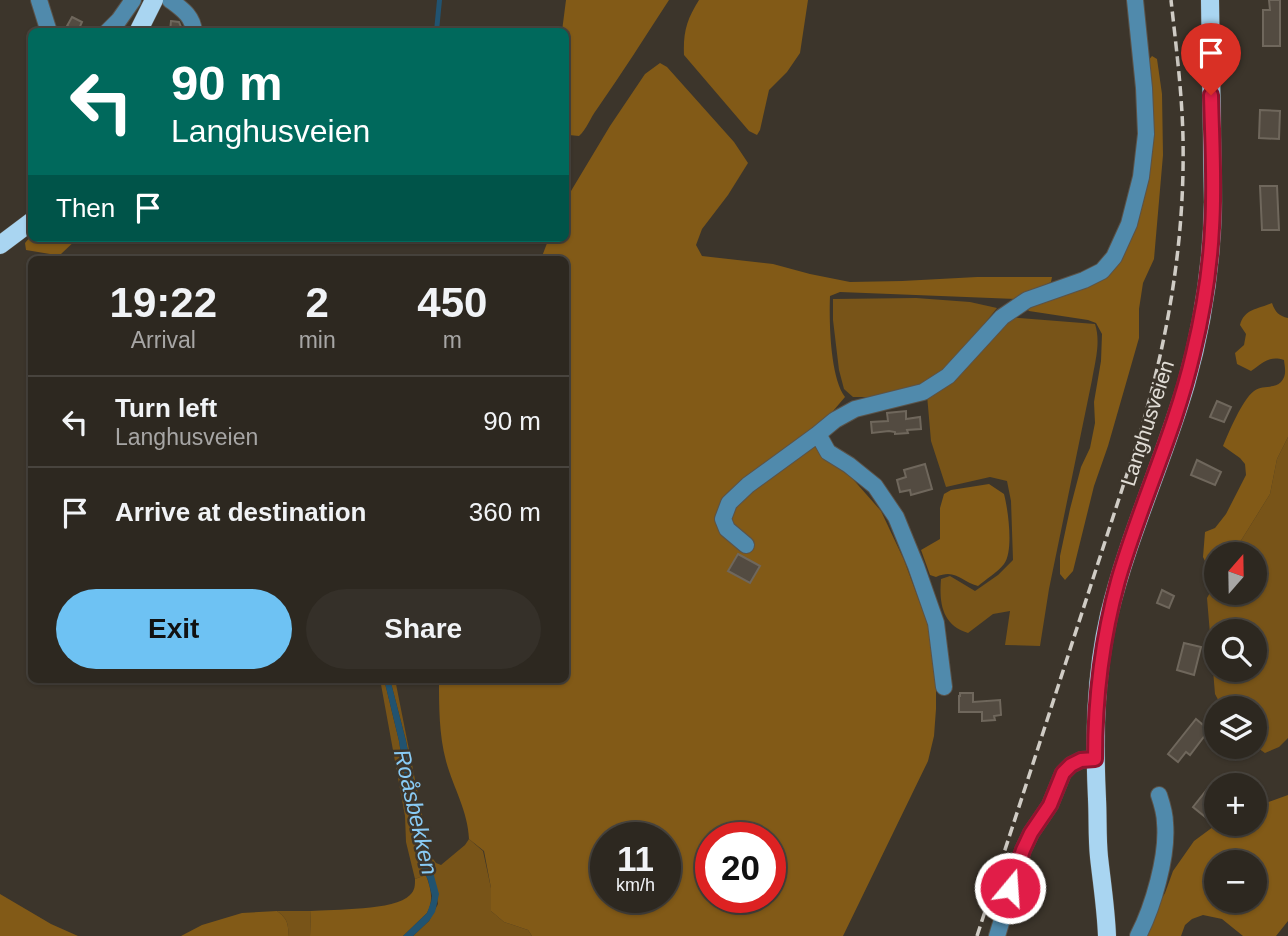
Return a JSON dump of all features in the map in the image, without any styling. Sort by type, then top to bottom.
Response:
[{"type":"main road","points":[[140,28],[154,0]]},
{"type":"main road","name":"Langhusveien","points":[[1098,936],[1099,855],[1095,759],[1097,696],[1109,615],[1130,541],[1185,385],[1207,284],[1213,202],[1210,0]]},
{"type":"main road","points":[[0,245],[28,224]]},
{"type":"main road","name":"Langhusveien","points":[[1099,855],[1107,936]]},
{"type":"street","points":[[39,0],[48,28]]},
{"type":"street","points":[[111,28],[133,0]]},
{"type":"street","points":[[170,0],[190,16],[194,28]]},
{"type":"street","points":[[746,545],[727,529],[723,519],[729,503],[748,485],[835,420],[855,409],[923,392],[948,376],[1002,317],[1027,300],[1102,271],[1114,257],[1129,224],[1146,134],[1135,0]]},
{"type":"street","points":[[818,434],[828,452],[875,486],[896,517],[936,624],[944,687]]},
{"type":"street","points":[[997,936],[1023,850],[1050,805],[1063,773],[1081,760],[1095,759]]},
{"type":"street","points":[[1138,936],[1153,904],[1166,835],[1159,795]]},
{"type":"shaded area","points":[[566,0],[669,0],[579,136],[569,135],[569,28],[562,28]]},
{"type":"shaded area","points":[[699,0],[808,0],[800,53],[787,72],[769,90],[757,135],[749,131],[684,55],[687,26]]},
{"type":"shaded area","points":[[1152,56],[1157,59],[1162,94],[1163,155],[1154,259],[1143,283],[1139,309],[1139,338],[1094,486],[1073,571],[1065,580],[1060,574],[1060,556],[1081,467],[1090,448],[1095,423],[1094,402],[1101,361],[1102,334],[1096,323],[1088,320],[1029,311],[1024,306],[1099,280],[1137,225],[1147,62]]},
{"type":"shaded area","points":[[660,63],[667,67],[734,142],[748,163],[702,229],[696,245],[702,256],[773,264],[850,282],[1052,277],[1051,282],[1016,299],[840,292],[830,296],[833,363],[845,397],[822,424],[807,436],[824,458],[851,477],[881,511],[904,560],[928,625],[936,676],[934,736],[928,761],[843,936],[532,936],[528,930],[504,922],[491,911],[491,888],[484,851],[469,839],[466,819],[444,751],[439,683],[569,683],[569,256],[542,256],[547,242],[569,242],[569,194],[645,74]]},
{"type":"shaded area","points":[[28,240],[28,242],[74,242],[61,254],[56,255],[26,250],[25,243]]},
{"type":"shaded area","points":[[916,298],[970,302],[997,308],[953,363],[922,386],[871,397],[853,397],[844,389],[839,370],[833,299]]},
{"type":"shaded area","points":[[1272,303],[1278,313],[1288,318],[1288,437],[1277,459],[1270,494],[1240,542],[1204,542],[1205,532],[1215,528],[1226,514],[1246,475],[1245,464],[1223,446],[1236,417],[1249,395],[1257,389],[1275,386],[1285,374],[1284,360],[1270,359],[1251,371],[1237,364],[1235,353],[1244,345],[1246,334],[1240,325],[1252,310]]},
{"type":"shaded area","points":[[1008,317],[1095,324],[1097,338],[1095,366],[1049,589],[1040,646],[1005,645],[1010,611],[993,614],[968,633],[959,629],[944,612],[941,596],[941,579],[950,576],[975,591],[998,575],[1013,560],[1011,501],[1007,481],[990,477],[946,487],[931,441],[927,395]]},
{"type":"shaded area","points":[[1288,437],[1288,738],[1279,747],[1267,752],[1267,696],[1216,696],[1214,682],[1267,682],[1267,619],[1209,619],[1208,606],[1267,606],[1267,542],[1240,542],[1270,494],[1277,459]]},
{"type":"shaded area","points":[[989,484],[1004,494],[1006,501],[1009,550],[1004,564],[978,586],[954,575],[930,575],[921,550],[940,539],[940,508],[944,494],[951,490]]},
{"type":"shaded area","points":[[381,683],[385,683],[399,741],[407,792],[413,811],[419,862],[426,875],[415,879],[406,842],[405,816]]},
{"type":"shaded area","points":[[391,683],[396,683],[430,855],[441,865],[469,839],[483,851],[491,888],[491,911],[504,922],[528,930],[532,936],[413,936],[429,921],[438,904],[433,872],[425,852],[406,741]]},
{"type":"shaded area","points":[[1288,795],[1288,921],[1276,936],[1243,936],[1222,919],[1203,915],[1185,925],[1181,936],[1141,936],[1165,893],[1173,871],[1194,841],[1204,834],[1204,836],[1267,836],[1267,803]]},
{"type":"shaded area","points":[[426,875],[431,894],[429,908],[403,936],[310,936],[311,911],[391,904],[410,895],[415,879]]},
{"type":"shaded area","points":[[0,894],[51,924],[78,936],[0,936]]},
{"type":"shaded area","points":[[277,911],[311,911],[310,936],[288,936],[287,922]]},
{"type":"shaded area","points":[[277,911],[287,922],[288,936],[181,936],[202,925],[242,913]]},
{"type":"water","points":[[437,0],[442,0],[439,28],[434,28]]},
{"type":"water","name":"Roåsbekken","points":[[385,683],[391,683],[406,741],[425,852],[439,894],[435,912],[413,936],[403,936],[427,913],[432,896],[419,862],[413,811],[407,792],[399,741]]},
{"type":"building","points":[[1269,0],[1280,0],[1280,46],[1263,46],[1263,10],[1270,10]]},
{"type":"building","points":[[72,17],[82,22],[79,28],[67,26]]},
{"type":"building","points":[[171,21],[179,22],[181,28],[170,28]]},
{"type":"building","points":[[1260,110],[1280,111],[1279,139],[1259,138]]},
{"type":"building","points":[[1260,186],[1277,186],[1279,230],[1262,230]]},
{"type":"building","points":[[1217,401],[1231,407],[1224,422],[1210,417]]},
{"type":"building","points":[[906,411],[906,419],[920,417],[921,429],[907,430],[908,433],[872,433],[871,422],[888,421],[887,413]]},
{"type":"building","points":[[1197,460],[1221,472],[1215,485],[1191,475]]},
{"type":"building","points":[[925,464],[932,489],[911,495],[910,490],[900,492],[897,480],[906,477],[904,470]]},
{"type":"building","points":[[738,554],[760,566],[750,583],[728,571]]},
{"type":"building","points":[[1162,590],[1174,596],[1169,608],[1157,603]]},
{"type":"building","points":[[1184,643],[1201,647],[1194,675],[1177,670]]},
{"type":"building","points":[[960,693],[973,693],[973,702],[1000,700],[1001,715],[994,716],[995,720],[982,721],[982,712],[959,712]]},
{"type":"building","points":[[1196,719],[1204,726],[1204,737],[1190,755],[1186,752],[1178,762],[1168,754]]},
{"type":"building","points":[[1204,793],[1204,816],[1193,807]]},
{"type":"railway","points":[[977,936],[1139,437],[1166,326],[1178,252],[1183,177],[1181,104],[1171,0]]},
{"type":"route","points":[[1010,888],[1023,850],[1050,805],[1063,773],[1081,760],[1095,759],[1097,696],[1109,615],[1130,541],[1185,385],[1207,284],[1213,202],[1211,95]]}]
